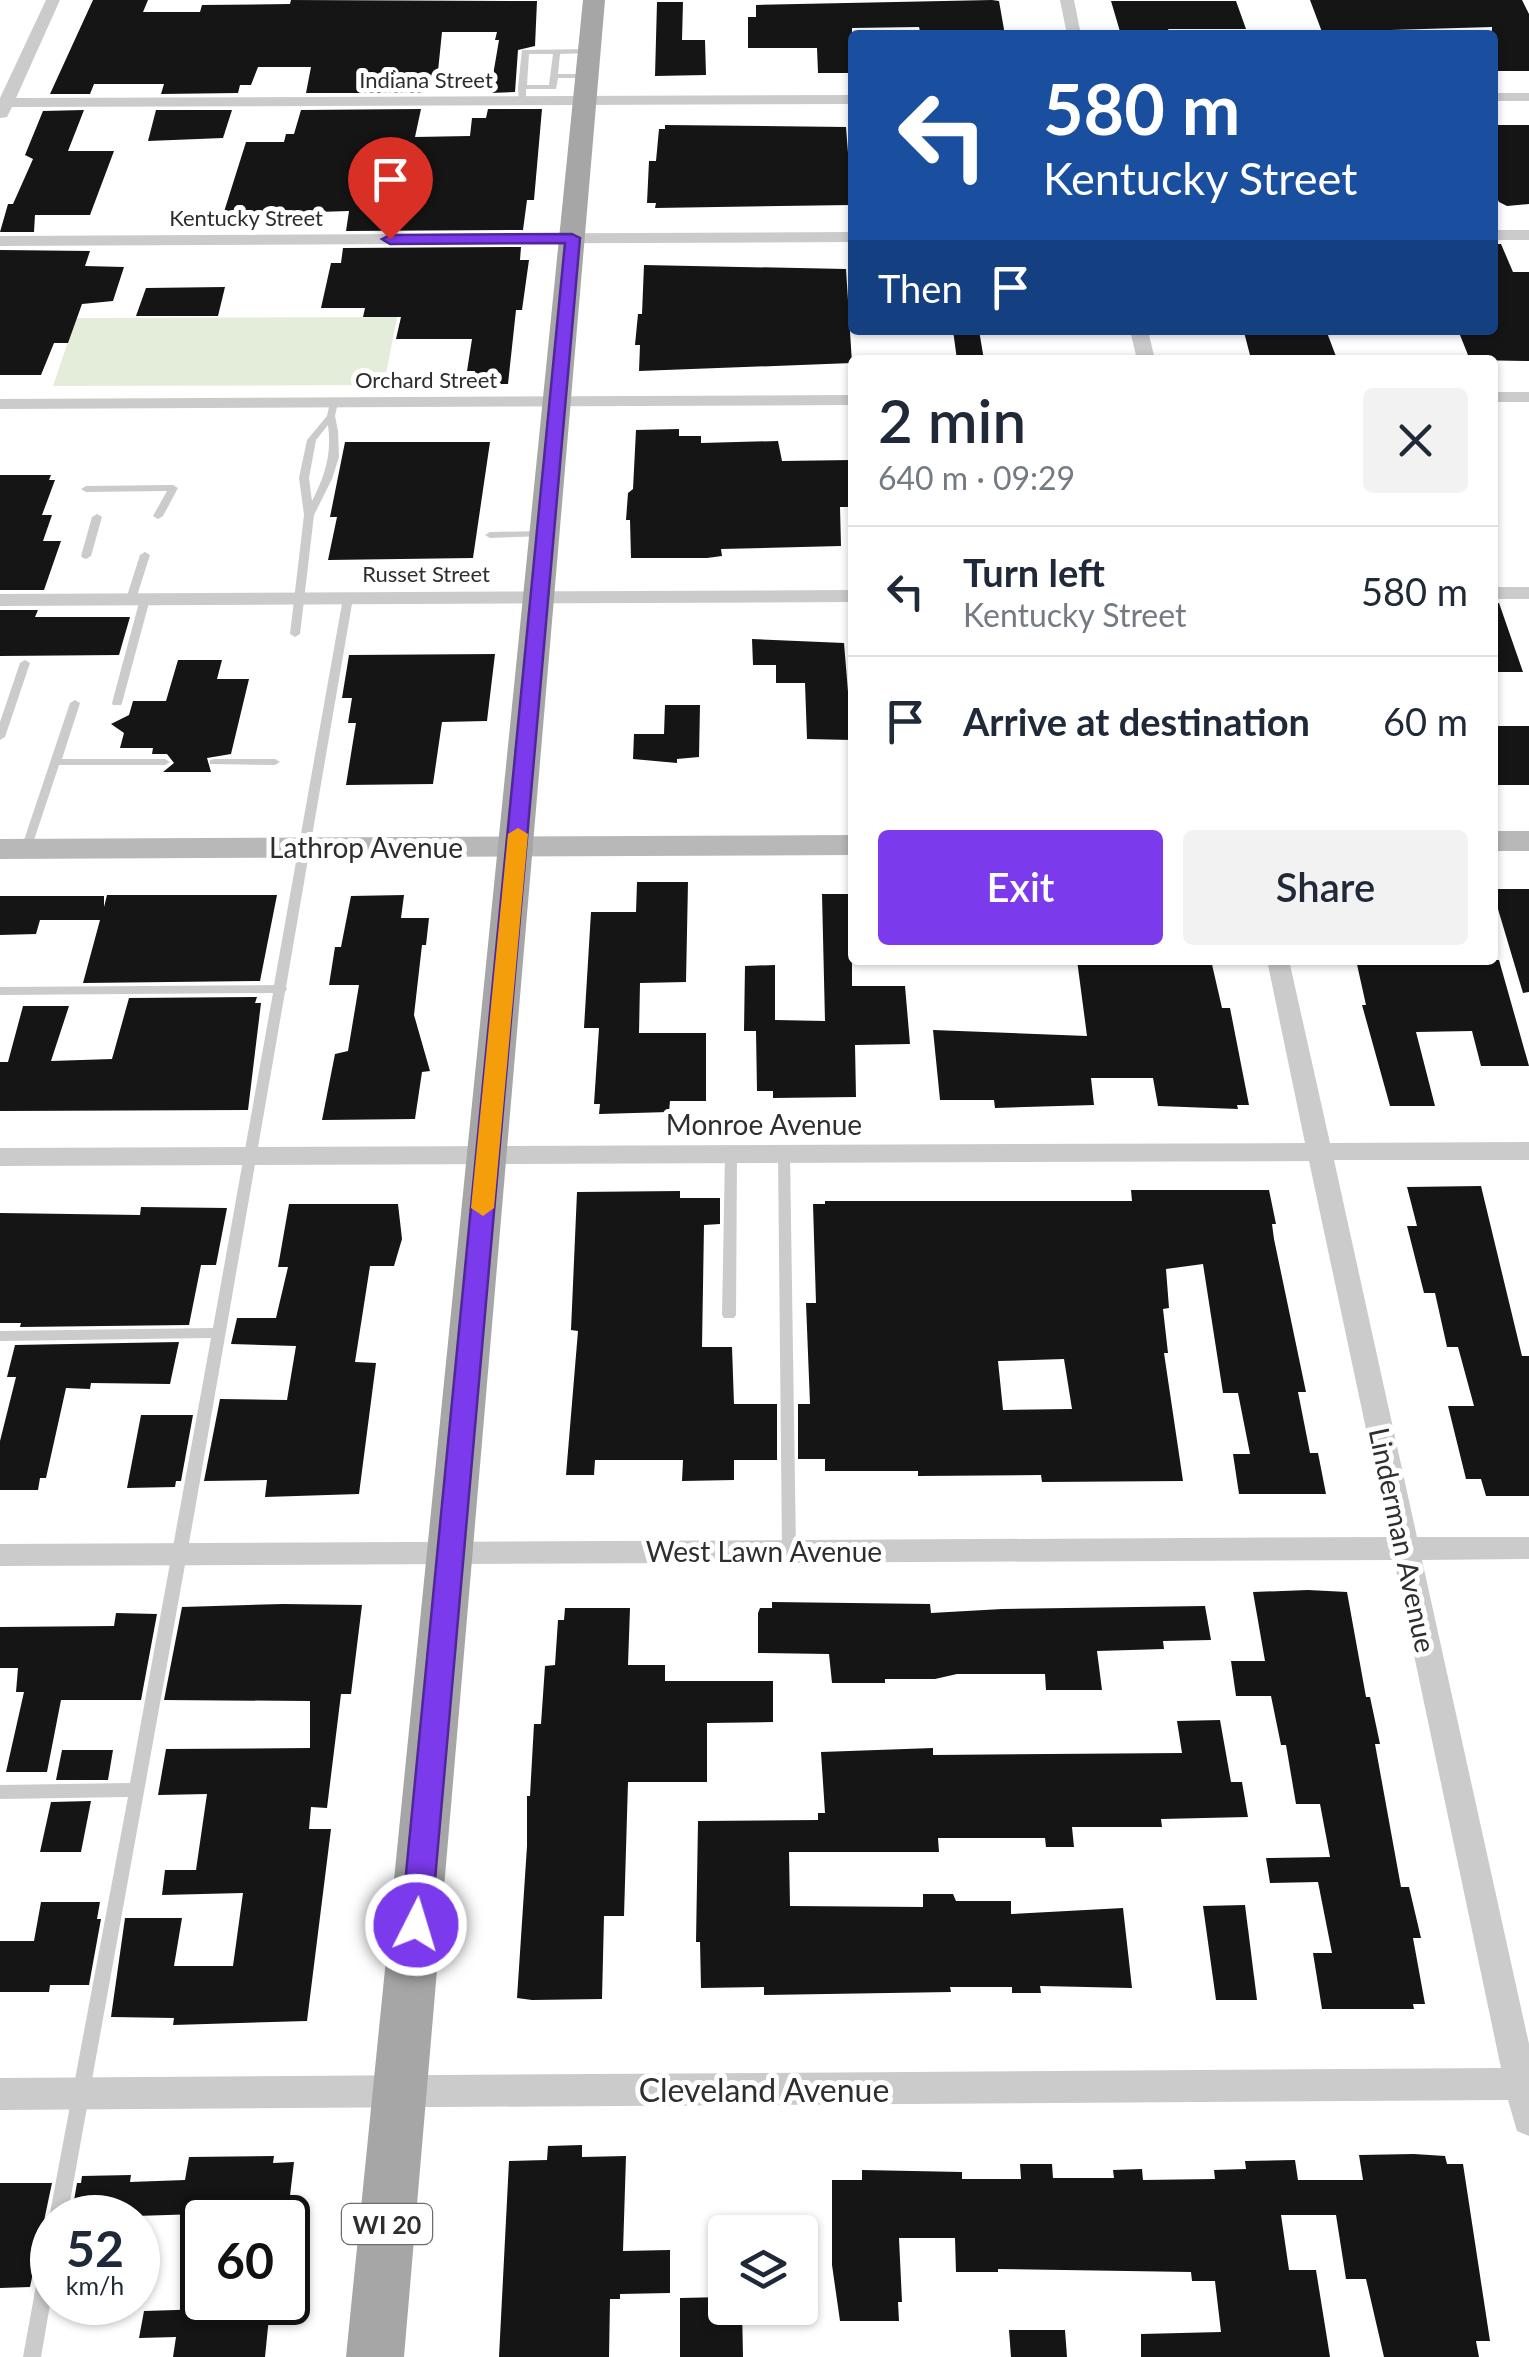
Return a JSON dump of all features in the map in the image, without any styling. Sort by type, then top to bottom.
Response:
[{"type":"main road","name":"WI 20","points":[[375,2357],[594,0]]},
{"type":"street","points":[[2,108],[53,0]]},
{"type":"street","points":[[1067,0],[1073,30]]},
{"type":"street","name":"Indiana Street","points":[[2,108],[522,94],[587,76],[848,100]]},
{"type":"street","points":[[1498,97],[1529,97]]},
{"type":"street","points":[[1498,235],[1529,235]]},
{"type":"street","name":"Kentucky Street","points":[[0,241],[848,238]]},
{"type":"street","points":[[1498,397],[1529,397]]},
{"type":"street","name":"Orchard Street","points":[[0,404],[332,409],[558,401],[848,400]]},
{"type":"street","points":[[1498,593],[1529,593]]},
{"type":"street","name":"Russet Street","points":[[0,600],[848,596]]},
{"type":"street","points":[[1498,842],[1529,841]]},
{"type":"street","name":"Lathrop Avenue","points":[[13,849],[848,845]]},
{"type":"street","name":"Linderman Avenue","points":[[1279,965],[1525,2084],[1529,2120]]},
{"type":"street","name":"Monroe Avenue","points":[[0,1157],[1529,1151]]},
{"type":"street","name":"West Lawn Avenue","points":[[0,1555],[1529,1548]]},
{"type":"street","name":"Cleveland Avenue","points":[[0,2094],[1525,2084]]},
{"type":"lane","points":[[557,52],[553,87],[522,94],[524,52],[557,52],[587,76]]},
{"type":"lane","points":[[554,76],[587,76]]},
{"type":"lane","points":[[295,634],[309,516],[304,478],[312,440],[332,409]]},
{"type":"lane","points":[[309,516],[332,476],[337,444],[332,409]]},
{"type":"lane","points":[[86,489],[173,488],[158,516]]},
{"type":"lane","points":[[86,556],[97,516]]},
{"type":"lane","points":[[490,535],[546,534]]},
{"type":"lane","points":[[117,703],[144,556]]},
{"type":"lane","points":[[62,2195],[220,1333],[348,598]]},
{"type":"lane","points":[[0,737],[25,663]]},
{"type":"lane","points":[[13,849],[55,762],[75,703]]},
{"type":"lane","points":[[55,762],[166,762]]},
{"type":"lane","points":[[214,762],[275,762]]},
{"type":"lane","points":[[0,991],[280,989]]},
{"type":"lane","points":[[784,1154],[789,1551]]},
{"type":"lane","points":[[730,1315],[732,1155]]},
{"type":"lane","points":[[0,1336],[220,1333]]},
{"type":"lane","points":[[0,1792],[137,1790]]},
{"type":"lane","points":[[32,2357],[38,2325]]},
{"type":"green space","points":[[397,317],[384,385],[53,386],[76,318]]},
{"type":"building","points":[[93,0],[148,0],[143,12],[200,12],[202,5],[290,4],[291,0],[537,1],[535,46],[518,50],[515,92],[490,93],[497,32],[442,32],[437,81],[427,81],[424,93],[306,93],[311,67],[258,67],[251,85],[240,85],[238,93],[161,94],[164,84],[94,84],[90,94],[50,94]]},
{"type":"building","points":[[992,0],[999,1],[1004,30],[852,28],[848,30],[848,73],[818,73],[817,48],[748,48],[748,17],[756,17],[756,5]]},
{"type":"building","points":[[1310,0],[1522,0],[1529,14],[1529,71],[1498,71],[1498,30],[1492,27],[1321,30]]},
{"type":"building","points":[[1111,1],[1236,1],[1246,29],[1168,29],[1120,30]]},
{"type":"building","points":[[657,2],[683,2],[682,40],[705,40],[706,75],[655,76]]},
{"type":"building","points":[[421,109],[415,137],[470,136],[472,118],[486,118],[488,109],[542,109],[534,200],[527,200],[523,230],[346,231],[349,211],[223,215],[246,142],[284,142],[286,134],[294,134],[301,110]]},
{"type":"building","points":[[84,110],[68,151],[114,151],[90,215],[35,215],[34,232],[0,232],[8,204],[13,204],[33,159],[25,155],[43,111]]},
{"type":"building","points":[[156,110],[232,110],[223,138],[148,141]]},
{"type":"building","points":[[665,125],[846,127],[848,205],[655,208],[656,203],[647,203],[649,161],[656,161],[659,129],[665,129]]},
{"type":"building","points":[[1498,125],[1529,125],[1529,204],[1507,206],[1499,202]]},
{"type":"building","points":[[1501,244],[1513,272],[1529,272],[1529,361],[1468,355],[1460,335],[1498,335]]},
{"type":"building","points":[[521,247],[520,260],[529,260],[522,310],[516,310],[508,384],[473,384],[475,371],[467,371],[472,339],[396,339],[401,317],[363,317],[365,308],[321,308],[331,263],[341,263],[343,248]]},
{"type":"building","points":[[0,250],[90,251],[85,266],[124,267],[113,301],[82,304],[68,343],[54,343],[41,375],[0,375]]},
{"type":"building","points":[[644,265],[846,269],[851,355],[848,355],[848,363],[639,371],[640,345],[635,345],[638,314],[642,314]]},
{"type":"building","points":[[225,287],[218,316],[136,316],[146,288]]},
{"type":"building","points":[[954,335],[980,335],[983,355],[956,355]]},
{"type":"building","points":[[1245,335],[1328,335],[1335,355],[1250,355]]},
{"type":"building","points":[[679,429],[679,436],[701,436],[701,443],[778,441],[782,461],[848,460],[848,507],[840,507],[841,546],[721,549],[722,556],[707,558],[631,558],[630,520],[626,520],[628,493],[633,489],[636,430]]},
{"type":"building","points":[[345,442],[490,442],[473,558],[328,560],[337,517],[330,517]]},
{"type":"building","points":[[0,475],[51,475],[49,480],[55,480],[42,515],[52,515],[43,541],[61,541],[44,590],[0,590]]},
{"type":"building","points":[[1498,603],[1499,603],[1523,672],[1498,672]]},
{"type":"building","points":[[0,610],[38,610],[35,617],[130,617],[119,655],[0,656]]},
{"type":"building","points":[[752,639],[844,643],[848,740],[807,739],[805,683],[776,683],[776,665],[753,665]]},
{"type":"building","points":[[495,654],[487,721],[442,722],[433,784],[346,785],[356,723],[348,723],[352,698],[342,698],[349,655]]},
{"type":"building","points":[[178,660],[222,660],[217,679],[249,679],[231,754],[207,758],[211,772],[163,772],[174,763],[167,754],[152,754],[153,748],[120,748],[124,733],[111,724],[129,715],[133,701],[166,701]]},
{"type":"building","points":[[665,705],[700,705],[699,757],[677,759],[677,763],[633,759],[634,734],[664,734]]},
{"type":"building","points":[[1498,726],[1529,726],[1529,785],[1498,785]]},
{"type":"building","points":[[637,882],[688,882],[686,982],[640,983],[639,1033],[706,1033],[706,1101],[670,1101],[669,1112],[599,1114],[600,1104],[594,1104],[599,1028],[584,1028],[591,912],[636,912]]},
{"type":"building","points":[[1498,889],[1529,889],[1529,992],[1523,993],[1498,909]]},
{"type":"building","points":[[822,894],[848,894],[848,965],[852,965],[852,986],[905,986],[910,1044],[855,1045],[856,1097],[773,1098],[773,1091],[757,1091],[756,1031],[744,1031],[745,966],[775,965],[775,1020],[825,1021]]},
{"type":"building","points":[[107,895],[277,895],[260,981],[83,983],[100,920],[40,920],[36,934],[0,935],[0,896],[104,896],[104,907]]},
{"type":"building","points":[[404,895],[401,918],[429,918],[414,1015],[430,1071],[422,1072],[415,1119],[322,1120],[335,1054],[348,1051],[359,985],[329,985],[335,947],[341,947],[351,896]]},
{"type":"building","points":[[1499,960],[1529,1066],[1481,1066],[1472,1031],[1416,1032],[1435,1106],[1390,1106],[1362,1005],[1366,1005],[1357,965],[1498,965]]},
{"type":"building","points":[[1078,965],[1212,965],[1222,1008],[1230,1008],[1249,1105],[1237,1105],[1238,1109],[1158,1106],[1153,1078],[1091,1078],[1094,1105],[995,1108],[994,1100],[940,1100],[933,1030],[1087,1036]]},
{"type":"building","points":[[257,997],[255,1003],[261,1003],[248,1110],[0,1111],[0,1062],[8,1062],[23,1006],[69,1006],[51,1061],[112,1059],[129,998]]},
{"type":"building","points":[[1481,1186],[1522,1356],[1529,1356],[1529,1496],[1486,1496],[1481,1479],[1466,1479],[1448,1406],[1474,1406],[1458,1347],[1447,1347],[1435,1293],[1424,1293],[1407,1226],[1417,1226],[1407,1187]]},
{"type":"building","points":[[1131,1190],[1269,1190],[1276,1224],[1272,1224],[1274,1239],[1306,1392],[1298,1392],[1310,1453],[1318,1453],[1326,1494],[1239,1494],[1233,1454],[1250,1454],[1238,1393],[1223,1393],[1203,1264],[1166,1269],[1169,1308],[1163,1309],[1168,1353],[1164,1353],[1183,1481],[1042,1482],[1041,1475],[918,1476],[918,1471],[825,1471],[825,1459],[798,1459],[798,1404],[810,1404],[806,1303],[816,1303],[813,1204],[1132,1201]],"holes":[[[1064,1359],[1072,1409],[1003,1410],[998,1361]]]},
{"type":"building","points":[[680,1191],[680,1198],[720,1198],[720,1224],[704,1225],[702,1347],[732,1347],[734,1404],[777,1404],[777,1460],[734,1460],[734,1480],[682,1481],[683,1460],[595,1460],[594,1475],[566,1475],[578,1331],[571,1330],[577,1192]]},
{"type":"building","points":[[289,1204],[398,1204],[402,1239],[394,1266],[370,1266],[355,1362],[376,1363],[359,1494],[265,1497],[267,1480],[204,1481],[220,1399],[287,1400],[296,1346],[231,1344],[237,1318],[276,1318],[288,1267],[278,1267]]},
{"type":"building","points":[[141,1207],[227,1208],[216,1265],[201,1265],[189,1325],[20,1327],[21,1323],[0,1323],[0,1213],[140,1215]]},
{"type":"building","points":[[179,1342],[170,1384],[91,1383],[90,1389],[66,1388],[46,1478],[40,1478],[38,1490],[0,1490],[0,1441],[16,1377],[7,1377],[15,1345]]},
{"type":"building","points":[[141,1415],[193,1415],[181,1481],[176,1481],[175,1487],[127,1488]]},
{"type":"building","points":[[1253,1592],[1347,1592],[1366,1697],[1370,1697],[1380,1744],[1375,1744],[1401,1887],[1409,1887],[1421,1938],[1413,1938],[1425,2004],[1413,2004],[1414,2009],[1322,2009],[1313,1953],[1332,1953],[1318,1882],[1270,1883],[1266,1858],[1330,1857],[1320,1804],[1296,1804],[1286,1745],[1281,1745],[1271,1696],[1236,1696],[1231,1661],[1265,1661]]},
{"type":"building","points":[[772,1602],[930,1604],[931,1613],[1205,1606],[1211,1640],[1163,1641],[1164,1649],[1097,1651],[1102,1690],[1046,1690],[1045,1674],[957,1674],[935,1679],[885,1679],[885,1683],[832,1683],[829,1654],[758,1653],[758,1613],[760,1608],[772,1608]]},
{"type":"building","points":[[362,1605],[351,1694],[341,1694],[327,1808],[311,1807],[309,1829],[331,1829],[307,2021],[173,2025],[174,2018],[111,2017],[125,1918],[182,1918],[174,1966],[233,1966],[243,1893],[162,1895],[165,1870],[196,1870],[207,1794],[158,1795],[166,1749],[310,1748],[310,1701],[164,1700],[182,1607]]},
{"type":"building","points":[[565,1608],[630,1608],[628,1665],[665,1665],[665,1681],[773,1681],[773,1722],[707,1723],[707,1782],[628,1782],[624,1916],[604,1916],[602,1999],[532,2000],[517,1998],[527,1796],[534,1724],[541,1724],[545,1666],[555,1665],[558,1620],[564,1620]]},
{"type":"building","points":[[116,1613],[157,1614],[141,1700],[61,1700],[47,1772],[6,1772],[24,1692],[16,1692],[18,1668],[0,1668],[0,1627],[114,1626]]},
{"type":"building","points":[[1220,1720],[1231,1782],[1242,1782],[1248,1817],[1161,1819],[1162,1827],[1072,1827],[1074,1847],[1046,1847],[1045,1838],[938,1838],[939,1852],[789,1852],[790,1906],[923,1907],[923,1894],[953,1894],[956,1901],[1011,1901],[1011,1914],[1123,1908],[1132,1988],[1040,1986],[1041,1993],[1012,1993],[1012,1987],[950,1987],[951,1992],[764,1995],[764,1987],[701,1988],[700,1942],[696,1942],[698,1821],[818,1820],[818,1813],[825,1813],[821,1752],[933,1748],[933,1755],[1182,1753],[1177,1721]]},
{"type":"building","points":[[62,1750],[113,1750],[108,1780],[56,1780]]},
{"type":"building","points":[[91,1801],[81,1852],[40,1852],[51,1802]]},
{"type":"building","points":[[41,1902],[100,1902],[97,1919],[101,1919],[89,1985],[50,1985],[49,1992],[0,1992],[0,1941],[34,1941]]},
{"type":"building","points":[[1245,1905],[1257,2000],[1216,2000],[1203,1906]]},
{"type":"building","points":[[582,2145],[582,2157],[626,2156],[623,2251],[670,2250],[670,2293],[620,2294],[620,2299],[610,2299],[609,2357],[499,2357],[509,2161],[547,2160],[548,2146]]},
{"type":"building","points":[[1359,2155],[1445,2156],[1447,2164],[1463,2164],[1490,2341],[1476,2341],[1479,2357],[1384,2357],[1366,2279],[1346,2279],[1336,2215],[1281,2215],[1289,2270],[1316,2270],[1330,2357],[1141,2357],[1141,2334],[1221,2332],[1215,2281],[1192,2281],[1191,2272],[956,2272],[955,2238],[899,2238],[899,2321],[840,2321],[832,2265],[832,2180],[862,2180],[862,2170],[962,2172],[962,2179],[1021,2179],[1020,2164],[1052,2164],[1053,2178],[1114,2178],[1113,2170],[1142,2169],[1143,2180],[1215,2179],[1214,2170],[1246,2169],[1245,2161],[1295,2160],[1298,2180],[1363,2180]]},
{"type":"building","points":[[274,2156],[273,2163],[294,2162],[290,2195],[180,2195],[180,2215],[160,2215],[160,2195],[75,2195],[82,2176],[131,2175],[130,2182],[185,2180],[189,2157]]},
{"type":"building","points":[[0,2183],[52,2183],[49,2195],[30,2195],[30,2287],[0,2288]]},
{"type":"building","points":[[708,2297],[708,2325],[742,2325],[743,2357],[680,2357],[680,2298]]},
{"type":"building","points":[[160,2310],[180,2310],[180,2325],[268,2325],[265,2357],[173,2357],[176,2337],[139,2338],[141,2325],[160,2325]]},
{"type":"building","points":[[1009,2330],[1065,2330],[1067,2357],[1011,2357]]},
{"type":"slow traffic","points":[[483,1208],[518,834]]},
{"type":"route","points":[[390,239],[572,238],[416,1925]]}]
